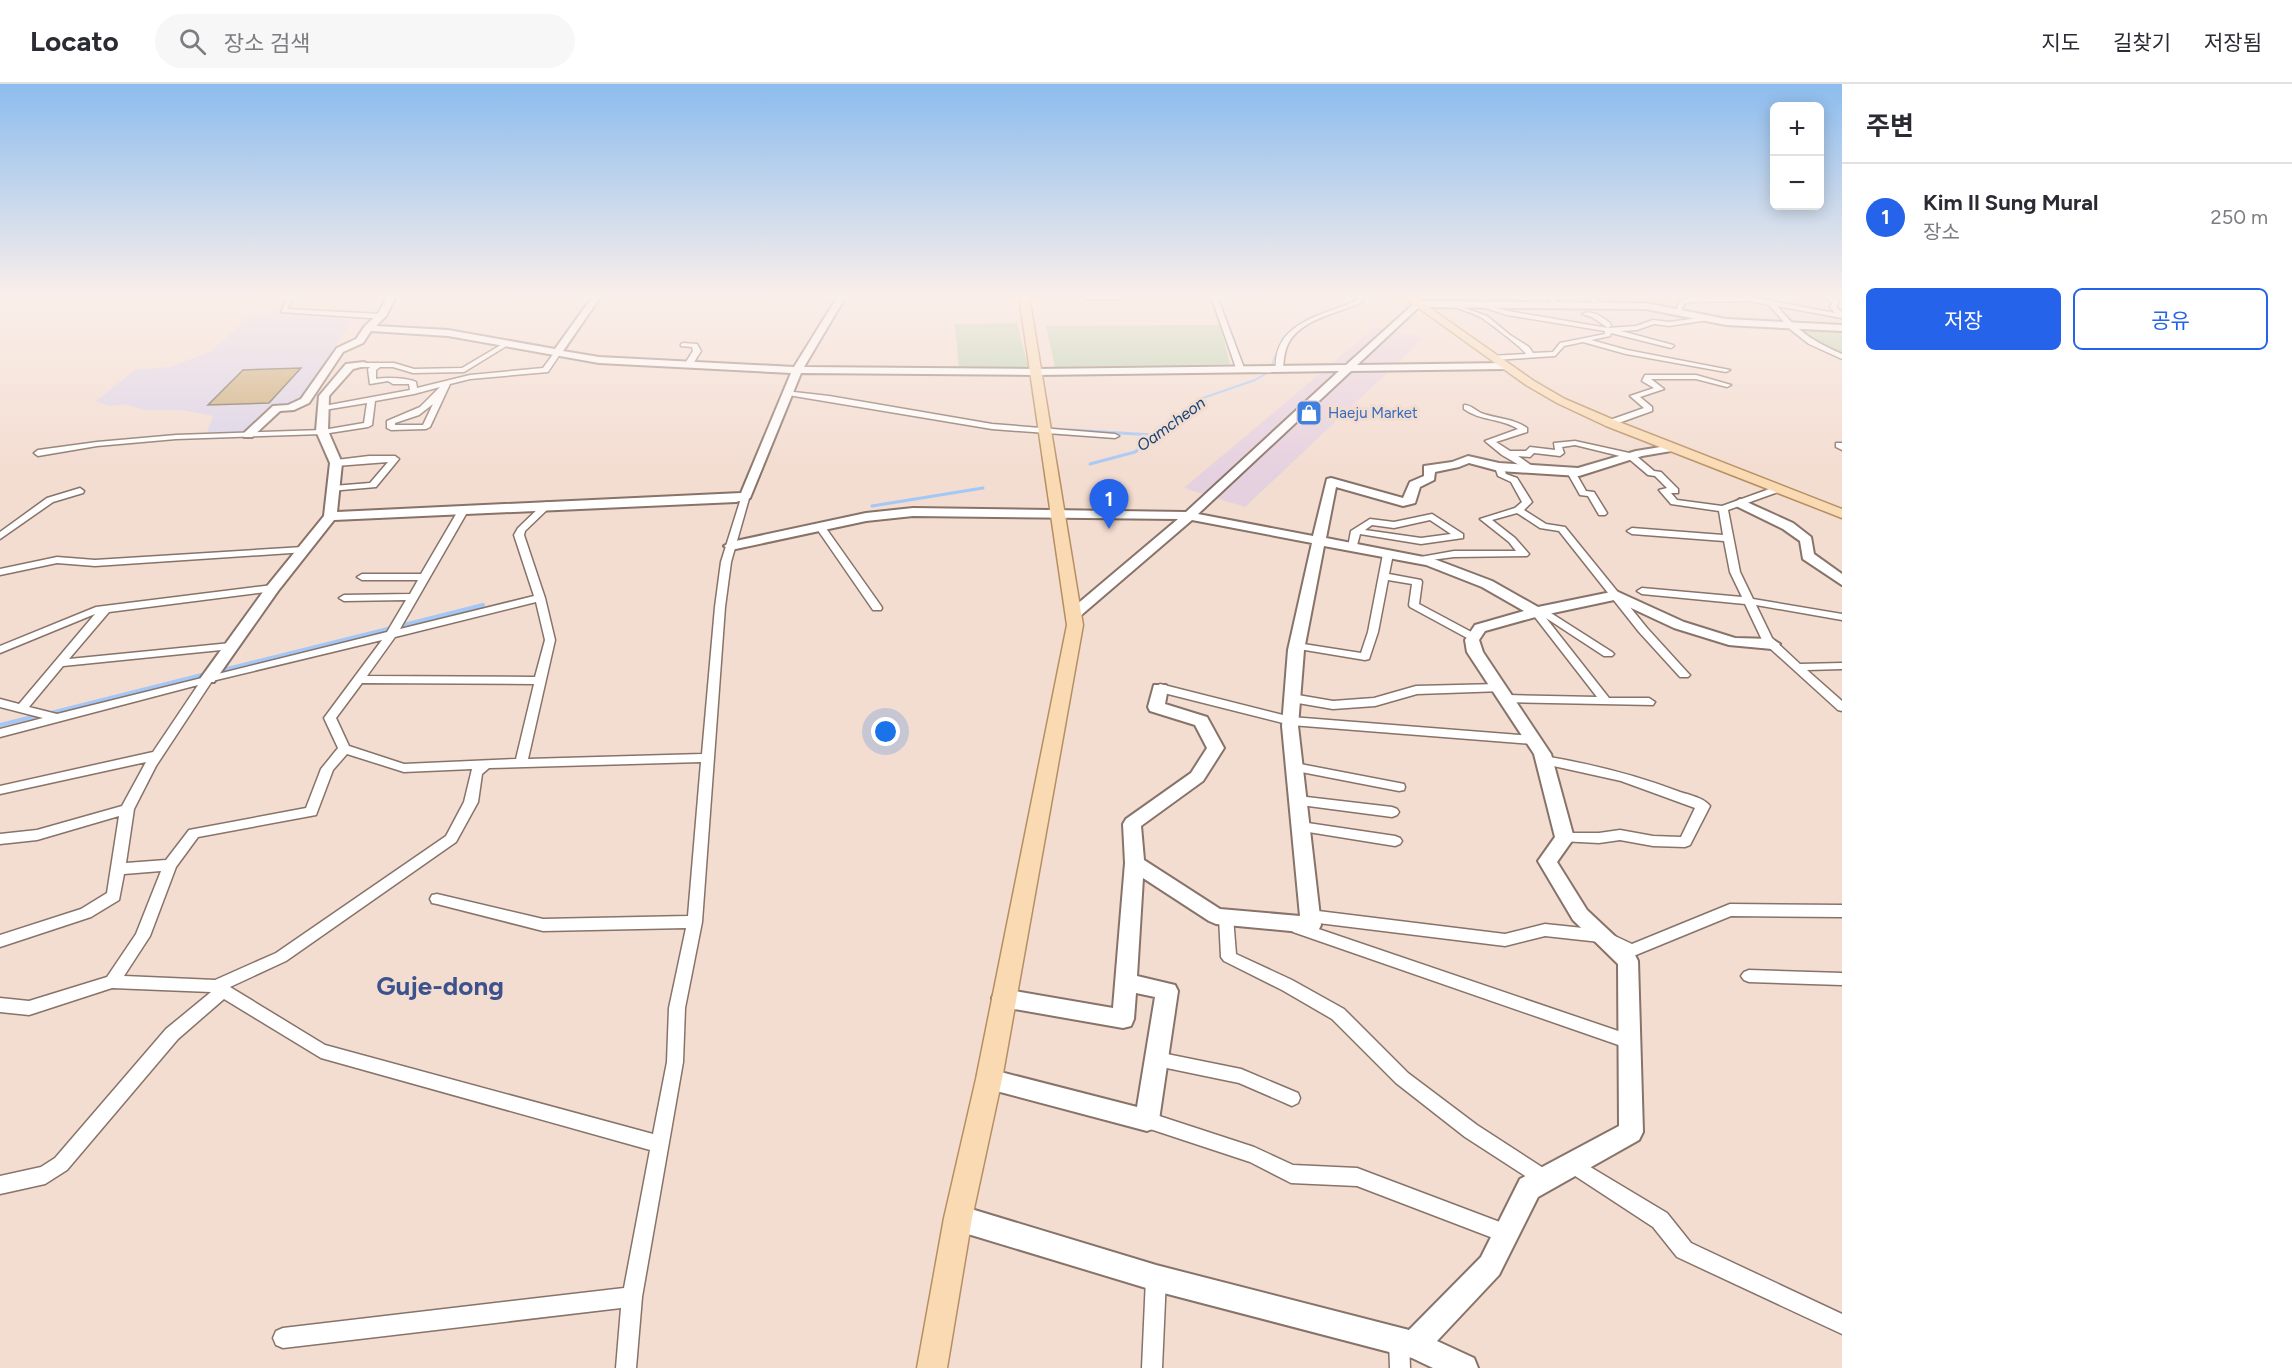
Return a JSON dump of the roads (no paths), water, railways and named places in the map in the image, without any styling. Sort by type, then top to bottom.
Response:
[{"type":"main road","points":[[932,1368],[958,1218],[989,1079],[1075,625],[1033,356]]},
{"type":"main road","points":[[1491,356],[1546,393],[1610,423],[1842,514]]},
{"type":"street","points":[[248,435],[277,408],[290,408],[305,401],[336,356]]},
{"type":"street","points":[[0,941],[86,913],[114,896],[127,809],[158,755],[211,674],[273,588],[330,516],[336,464],[323,432],[324,396],[350,366],[394,365],[413,371],[464,370],[487,356]]},
{"type":"street","points":[[324,408],[414,392],[470,377],[545,370],[555,356]]},
{"type":"street","points":[[570,356],[599,360],[797,370],[1036,372],[1506,366]]},
{"type":"street","points":[[688,365],[694,356]]},
{"type":"street","points":[[626,1368],[632,1296],[675,1062],[677,1008],[695,922],[720,607],[731,546],[746,495],[797,370],[806,356]]},
{"type":"street","points":[[1236,356],[1240,368]]},
{"type":"street","points":[[1279,368],[1282,356]]},
{"type":"street","points":[[1074,614],[1189,516],[1361,356]]},
{"type":"street","points":[[1494,358],[1531,356]]},
{"type":"street","points":[[1648,356],[1726,370]]},
{"type":"street","points":[[371,365],[373,382],[389,379],[393,382],[412,382],[414,392]]},
{"type":"street","points":[[1610,423],[1649,409],[1634,396],[1660,389],[1646,381],[1648,377],[1696,377],[1726,385]]},
{"type":"street","points":[[447,383],[426,427],[391,428],[391,421],[415,414],[430,405],[447,383]]},
{"type":"street","points":[[788,393],[832,398],[950,421],[1115,436]]},
{"type":"street","points":[[38,453],[119,442],[323,432],[368,425],[371,400]]},
{"type":"street","points":[[1467,407],[1477,416],[1515,421],[1524,430],[1489,441],[1534,470]]},
{"type":"street","points":[[1505,453],[1530,454],[1530,450],[1560,453],[1557,445],[1575,443],[1631,456],[1651,472],[1658,474],[1675,491],[1663,490],[1674,502],[1723,509],[1778,489]]},
{"type":"street","points":[[1135,863],[1216,916],[1311,926],[1294,767],[1292,698],[1297,646],[1331,482],[1403,502],[1412,500],[1414,484],[1430,477],[1428,469],[1455,465],[1468,459],[1500,467],[1579,472],[1631,456],[1673,448]]},
{"type":"street","points":[[333,489],[373,485],[395,459],[369,459],[336,464]]},
{"type":"street","points":[[1418,560],[1454,554],[1524,554],[1512,540],[1485,519],[1518,510],[1527,502],[1514,480],[1502,476],[1500,467]]},
{"type":"street","points":[[1570,472],[1583,493],[1592,494],[1602,513]]},
{"type":"street","points":[[0,536],[50,500],[80,491]]},
{"type":"street","points":[[330,516],[736,498],[746,495]]},
{"type":"street","points":[[1740,503],[1788,526],[1806,540],[1808,556],[1842,581]]},
{"type":"street","points":[[521,763],[550,640],[540,598],[519,536],[521,530],[548,505]]},
{"type":"street","points":[[464,509],[391,635],[330,718],[344,749],[404,768],[709,758]]},
{"type":"street","points":[[1723,509],[1735,572],[1767,640],[1841,706]]},
{"type":"street","points":[[1518,510],[1543,526],[1562,529],[1643,630],[1684,675]]},
{"type":"street","points":[[731,546],[866,517],[913,512],[1057,512],[1189,516],[1418,560],[1487,584],[1540,611],[1608,654]]},
{"type":"street","points":[[1353,547],[1356,531],[1370,522],[1394,525],[1432,517],[1460,536],[1421,541],[1356,531]]},
{"type":"street","points":[[820,526],[877,608]]},
{"type":"street","points":[[1632,531],[1728,538]]},
{"type":"street","points":[[0,572],[57,560],[95,563],[303,550]]},
{"type":"street","points":[[1297,646],[1365,657],[1373,632],[1388,554]]},
{"type":"street","points":[[362,577],[426,576]]},
{"type":"street","points":[[1384,576],[1417,582],[1414,605],[1473,637]]},
{"type":"street","points":[[0,650],[96,610],[273,588]]},
{"type":"street","points":[[1642,591],[1749,601],[1842,616]]},
{"type":"street","points":[[1565,838],[1544,760],[1475,652],[1472,640],[1480,628],[1540,611],[1617,595],[1679,625],[1734,642],[1772,644]]},
{"type":"street","points":[[344,598],[413,597]]},
{"type":"street","points":[[0,733],[211,674],[391,635],[540,598]]},
{"type":"street","points":[[22,708],[106,608]]},
{"type":"street","points":[[1540,611],[1606,701]]},
{"type":"street","points":[[60,663],[231,646]]},
{"type":"street","points":[[1798,668],[1842,666]]},
{"type":"street","points":[[358,679],[540,681]]},
{"type":"street","points":[[1003,998],[1123,1019],[1135,863],[1132,824],[1197,777],[1216,748],[1201,721],[1156,707],[1160,688],[1291,721],[1533,740]]},
{"type":"street","points":[[1292,698],[1333,705],[1375,702],[1416,690],[1649,702]]},
{"type":"street","points":[[0,703],[58,718]]},
{"type":"street","points":[[112,982],[143,936],[170,865],[194,832],[311,812],[327,769],[344,749]]},
{"type":"street","points":[[0,790],[158,755]]},
{"type":"street","points":[[1544,760],[1623,776],[1653,785],[1703,806],[1684,842],[1653,841],[1620,834],[1599,838],[1565,838]]},
{"type":"street","points":[[0,1185],[45,1175],[61,1164],[172,1034],[220,988],[281,957],[451,839],[471,802],[476,771],[486,764]]},
{"type":"street","points":[[1294,767],[1399,787]]},
{"type":"street","points":[[1298,801],[1392,812]]},
{"type":"street","points":[[0,839],[37,835],[127,809]]},
{"type":"street","points":[[1301,827],[1395,841]]},
{"type":"street","points":[[1400,1368],[1406,1343],[1490,1266],[1529,1188],[1631,1132],[1628,961],[1580,915],[1547,861],[1565,838]]},
{"type":"street","points":[[118,869],[170,865]]},
{"type":"street","points":[[437,899],[543,925],[695,922]]},
{"type":"street","points":[[1310,916],[1505,940],[1545,930],[1602,936],[1631,951],[1730,909],[1842,911]]},
{"type":"street","points":[[1226,916],[1229,957],[1287,985],[1338,1014],[1402,1078],[1471,1131],[1545,1179]]},
{"type":"street","points":[[1283,922],[1630,1042]]},
{"type":"street","points":[[1749,976],[1842,979]]},
{"type":"street","points":[[0,1005],[28,1008],[112,982],[220,988],[321,1051],[660,1144]]},
{"type":"street","points":[[1126,982],[1167,992],[1147,1120]]},
{"type":"street","points":[[1157,1059],[1241,1076],[1292,1098]]},
{"type":"street","points":[[989,1079],[1147,1120],[1254,1155],[1291,1174],[1357,1177],[1506,1234]]},
{"type":"street","points":[[1572,1164],[1660,1220],[1684,1250],[1842,1324]]},
{"type":"street","points":[[958,1218],[1156,1278],[1406,1343],[1464,1368]]},
{"type":"street","points":[[1152,1368],[1156,1278]]},
{"type":"street","points":[[283,1338],[632,1296]]},
{"type":"waterway","name":"Oamcheon","points":[[1171,423],[1203,398],[1255,380],[1269,372],[1275,356]]},
{"type":"waterway","name":"Oamcheon","points":[[1090,464],[1135,452],[1173,422]]},
{"type":"waterway","points":[[1070,430],[1153,435]]},
{"type":"waterway","points":[[872,506],[983,488]]},
{"type":"waterway","points":[[400,626],[483,605]]},
{"type":"waterway","points":[[219,671],[392,628]]},
{"type":"waterway","points":[[47,714],[206,674]]},
{"type":"waterway","points":[[0,725],[40,715]]},
{"type":"place","name":"Haeju Market","points":[[1309,413]]},
{"type":"place","name":"Kim Il Sung Mural","points":[[1109,529]]},
{"type":"district","name":"Guje-dong","points":[[440,986]]}]
